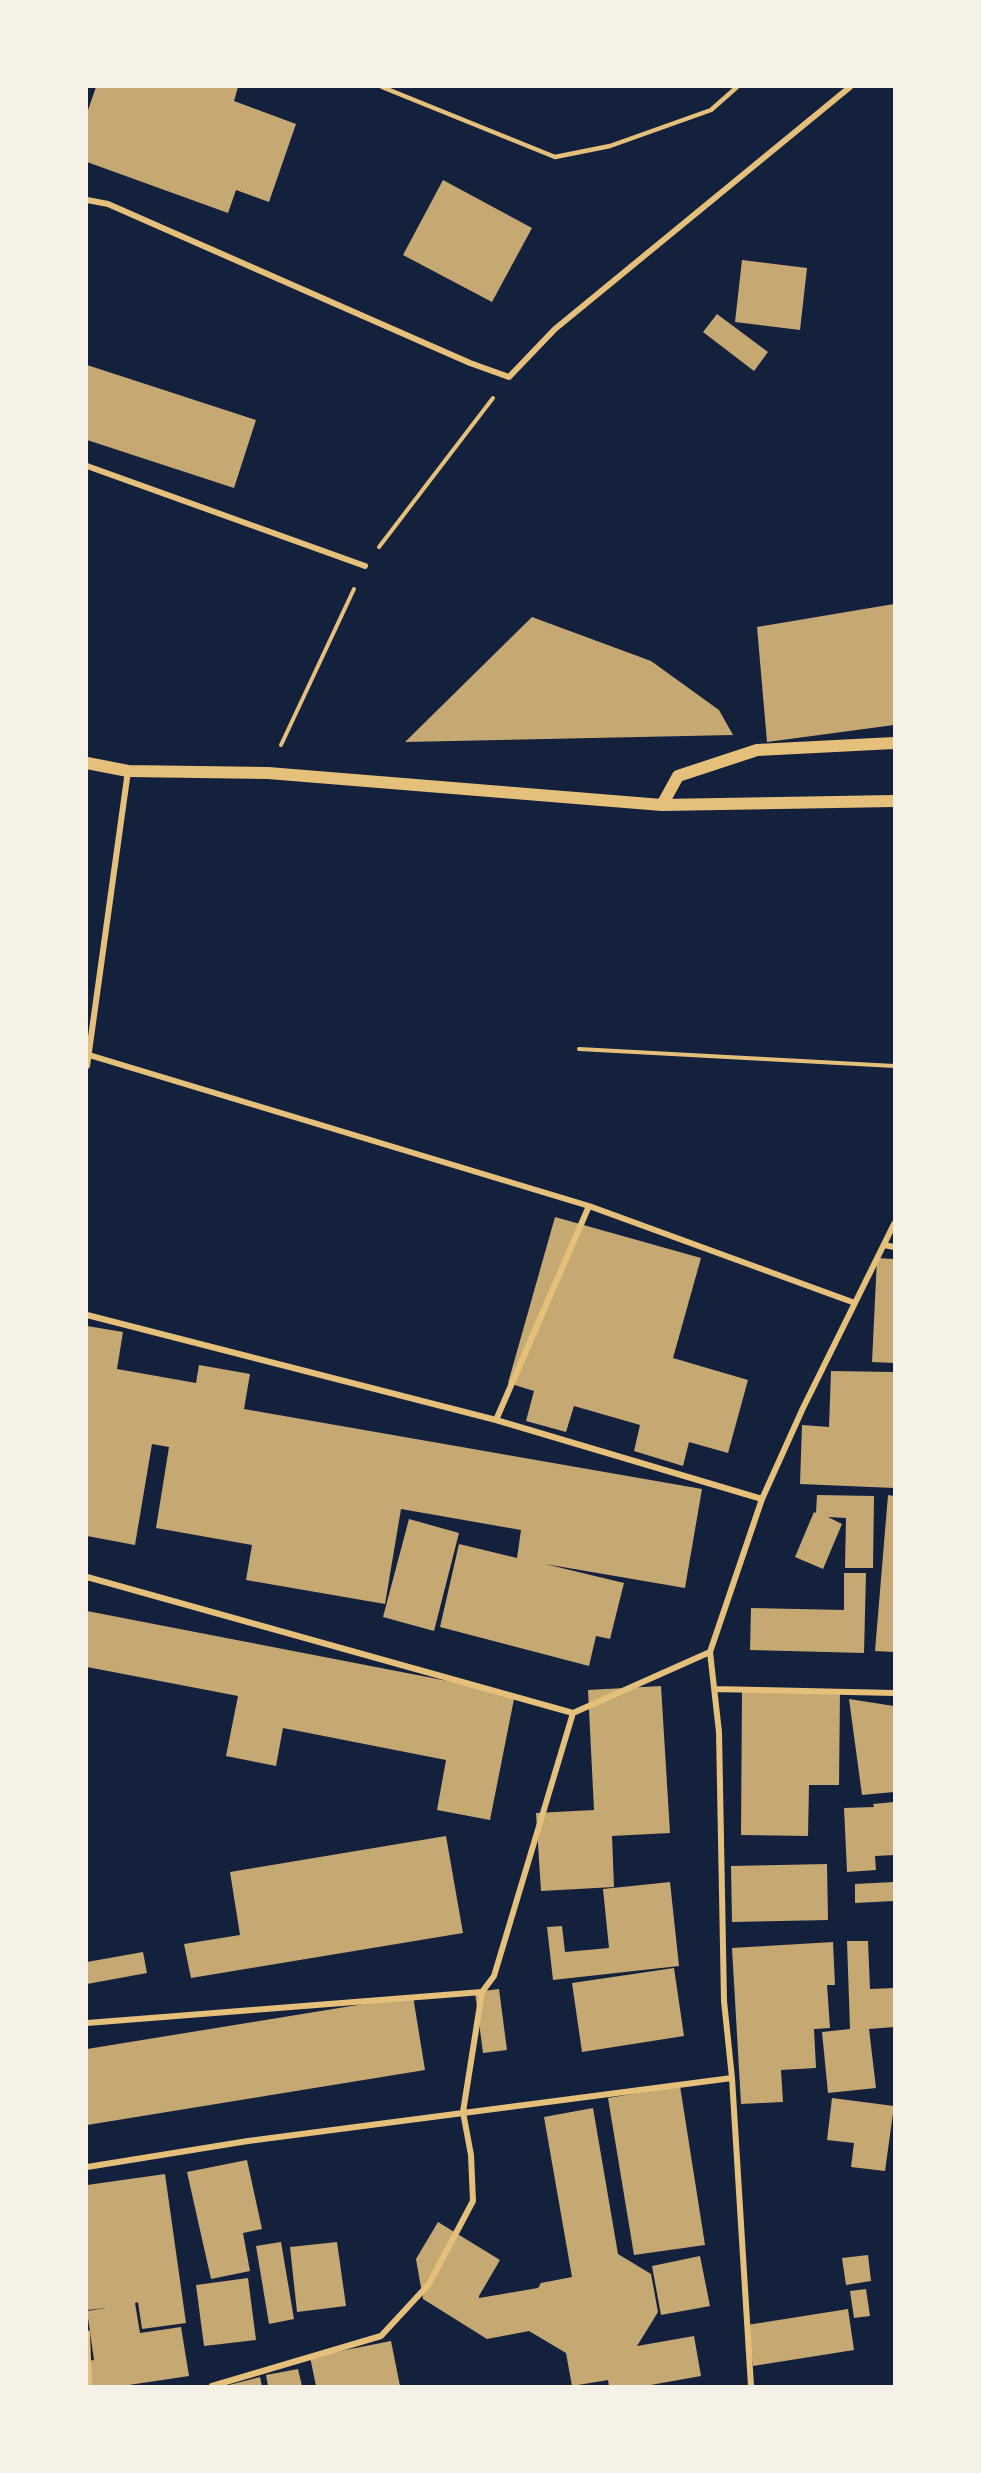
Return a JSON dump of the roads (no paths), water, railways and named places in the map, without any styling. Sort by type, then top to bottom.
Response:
[{"type":"main road","points":[[662,805],[678,776],[757,750],[894,743]]},
{"type":"main road","points":[[87,764],[128,771],[268,773],[662,805],[894,801]]},
{"type":"street","points":[[87,200],[108,204],[470,363],[508,377],[555,330],[850,87]]},
{"type":"street","points":[[87,466],[365,566]]},
{"type":"street","points":[[87,1066],[128,771]]},
{"type":"street","points":[[89,1055],[589,1206],[855,1304]]},
{"type":"street","points":[[496,1420],[589,1206]]},
{"type":"street","points":[[751,2386],[732,2078],[724,2001],[719,1732],[710,1652],[762,1499],[803,1408],[894,1224]]},
{"type":"street","points":[[884,1245],[894,1247]]},
{"type":"street","points":[[87,1315],[496,1420],[762,1499]]},
{"type":"street","points":[[87,1577],[573,1713],[710,1652]]},
{"type":"street","points":[[715,1689],[894,1693]]},
{"type":"street","points":[[212,2386],[381,2336],[429,2284],[473,2201],[471,2155],[463,2112],[482,1992],[494,1976],[573,1713]]},
{"type":"street","points":[[87,2023],[482,1992]]},
{"type":"street","points":[[87,2168],[248,2141],[732,2078]]},
{"type":"street","points":[[87,2332],[89,2386]]},
{"type":"lane","points":[[382,87],[555,157],[610,146],[711,110],[737,87]]}]
